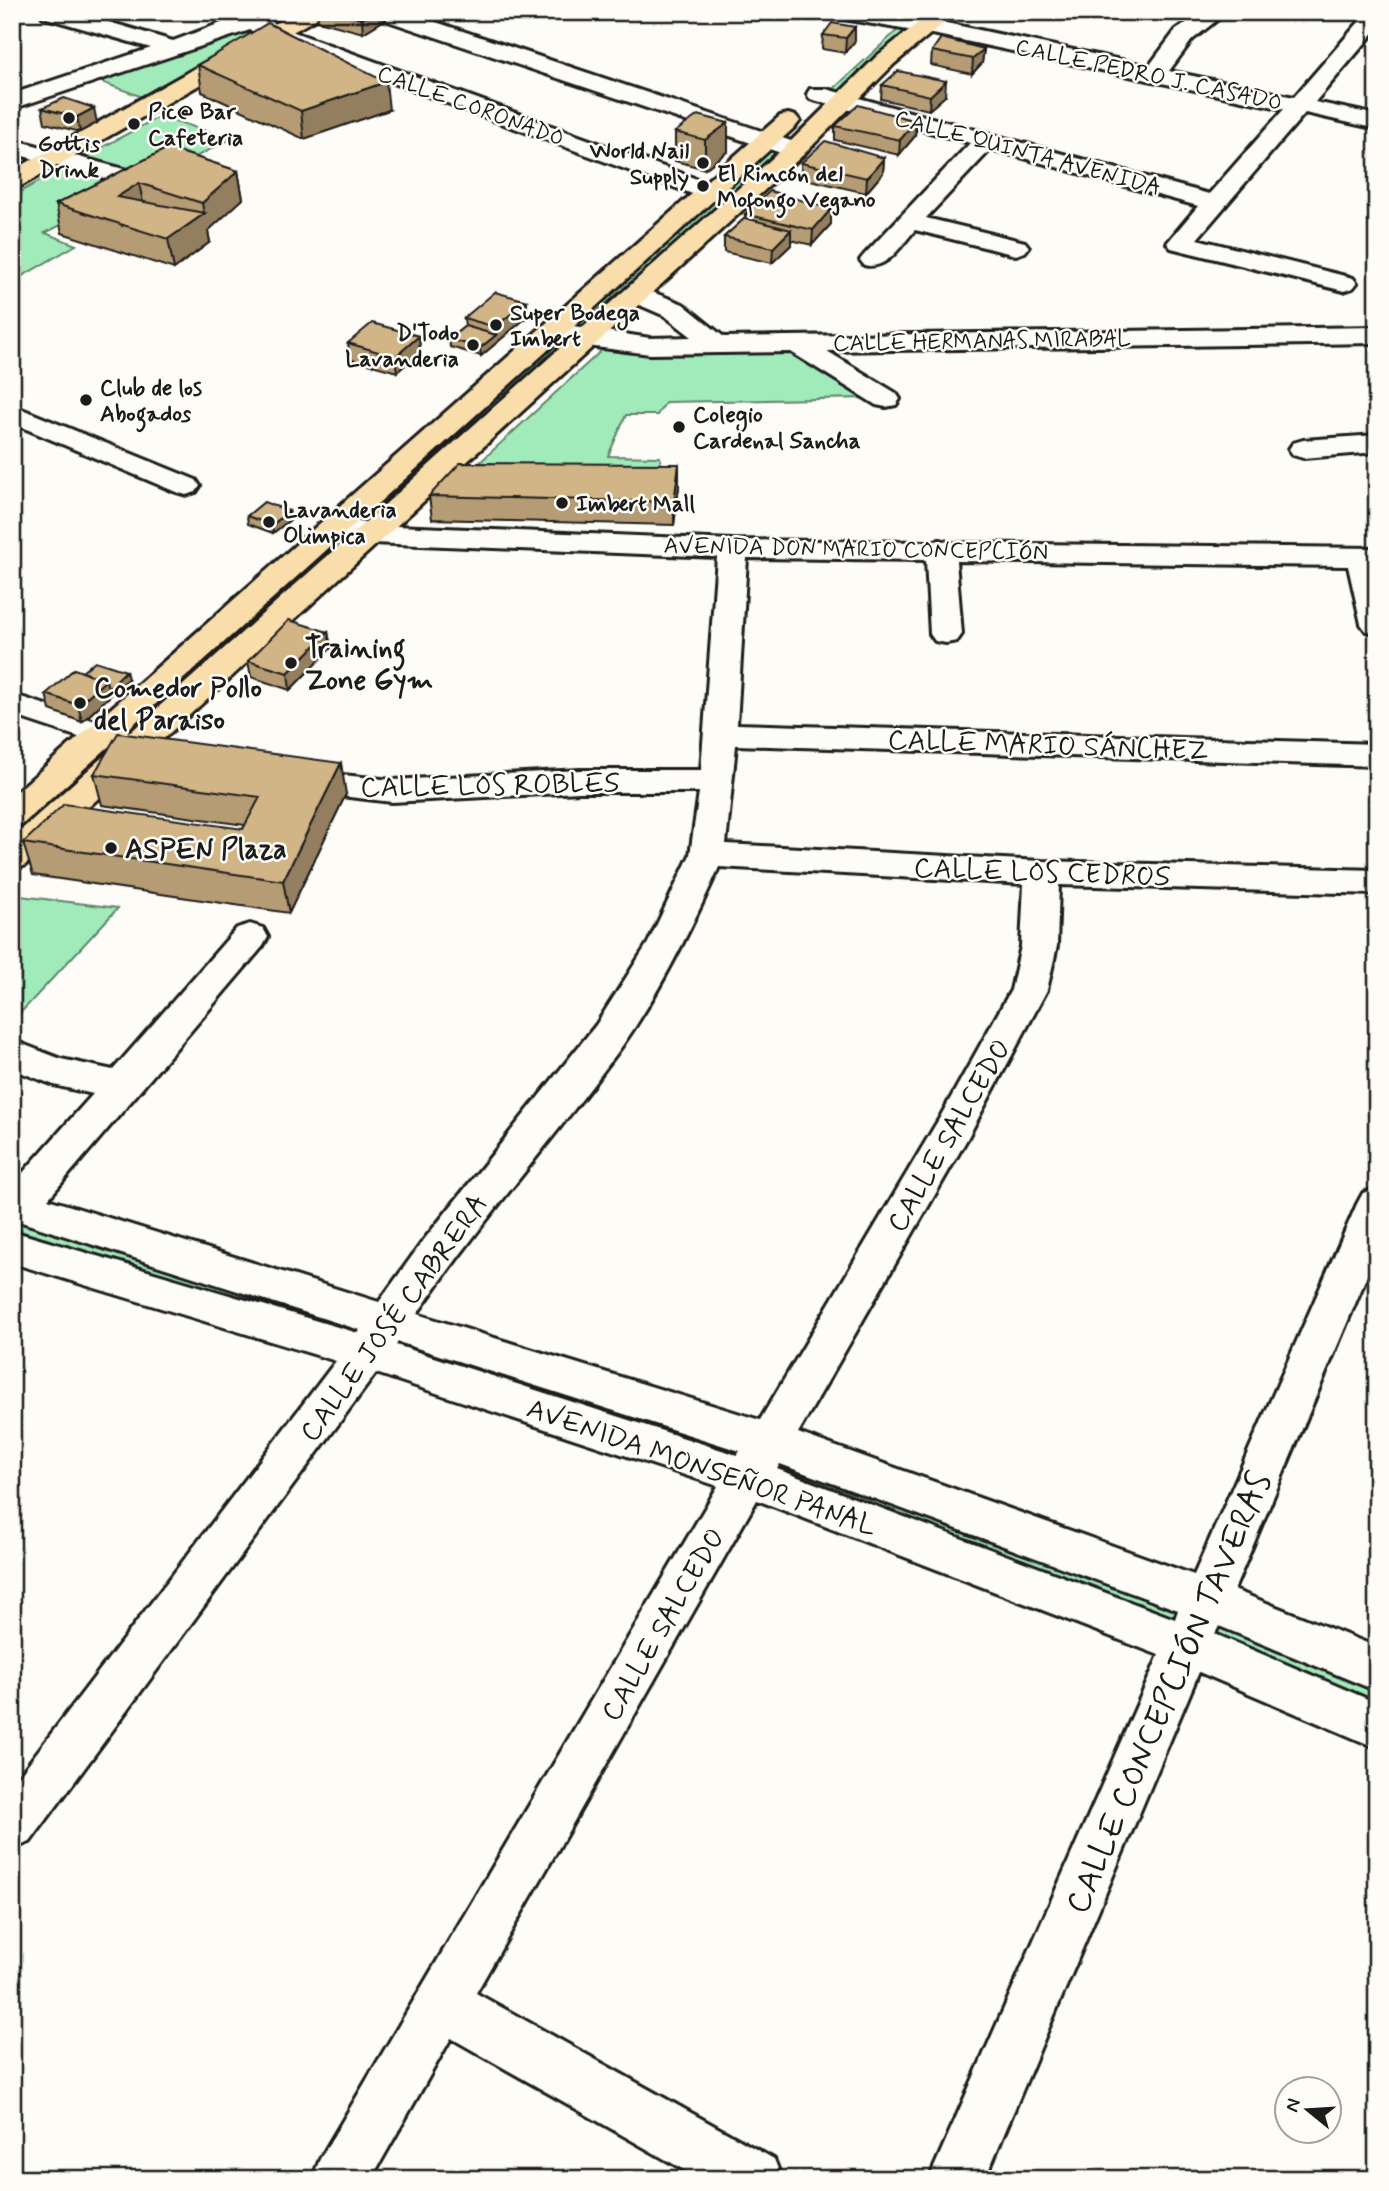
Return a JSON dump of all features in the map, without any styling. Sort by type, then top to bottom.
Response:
[{"type":"main road","points":[[12,181],[278,23],[311,12]]},
{"type":"main road","points":[[12,814],[708,191],[765,142],[831,97],[921,18]]},
{"type":"main road","points":[[12,858],[795,150],[831,97]]},
{"type":"street","points":[[51,12],[170,47]]},
{"type":"street","points":[[384,12],[795,150]]},
{"type":"street","name":"CALLE PEDRO J. CASADO","points":[[838,12],[921,18],[1154,75],[1377,122]]},
{"type":"street","points":[[1154,75],[1184,35],[1216,12]]},
{"type":"street","points":[[1344,283],[1180,243],[1375,20]]},
{"type":"street","points":[[12,102],[245,22],[278,23]]},
{"type":"street","name":"CALLE CORONADO","points":[[278,23],[708,191]]},
{"type":"street","name":"CALLE QUINTA AVENIDA","points":[[831,97],[984,142],[1214,204]]},
{"type":"street","points":[[873,260],[984,142]]},
{"type":"street","points":[[12,146],[152,184]]},
{"type":"street","points":[[909,221],[1016,247]]},
{"type":"street","points":[[637,294],[674,310],[718,344]]},
{"type":"street","name":"CALLE HERMANAS MIRABAL","points":[[554,331],[650,346],[1377,335]]},
{"type":"street","points":[[795,343],[886,400]]},
{"type":"street","points":[[12,413],[186,486]]},
{"type":"street","points":[[12,439],[39,425]]},
{"type":"street","points":[[1303,449],[1377,443]]},
{"type":"street","name":"AVENIDA DON MARIO CONCEPCIÓN","points":[[336,525],[371,534],[733,548],[1369,557]]},
{"type":"street","name":"CALLE JOSÉ CABRERA","points":[[12,1825],[378,1337],[437,1252],[609,1035],[665,945],[707,856],[717,781],[733,548]]},
{"type":"street","points":[[940,550],[946,634]]},
{"type":"street","points":[[1369,557],[1377,624]]},
{"type":"street","points":[[12,704],[102,736],[170,753]]},
{"type":"street","name":"CALLE MARIO SÁNCHEZ","points":[[719,734],[1377,755]]},
{"type":"street","name":"CALLE LOS ROBLES","points":[[265,777],[392,791],[580,781],[717,781]]},
{"type":"street","points":[[65,811],[109,818]]},
{"type":"street","name":"CALLE LOS CEDROS","points":[[707,856],[1042,873],[1377,882]]},
{"type":"street","name":"CALLE SALCEDO","points":[[341,2179],[953,1129],[1029,990],[1039,946],[1042,873]]},
{"type":"street","points":[[15,1218],[122,1086],[250,937]]},
{"type":"street","points":[[12,1054],[54,1071],[122,1086]]},
{"type":"street","name":"CALLE CONCEPCIÓN TAVERAS","points":[[957,2179],[1377,1205]]},
{"type":"street","name":"AVENIDA MONSEÑOR PANAL","points":[[15,1218],[758,1460],[1207,1600],[1377,1670]]},
{"type":"street","name":"AVENIDA MONSEÑOR PANAL","points":[[758,1460],[1377,1726]]},
{"type":"street","points":[[442,2003],[754,2179]]},
{"type":"green space","points":[[903,25],[917,28],[841,97],[829,93]]},
{"type":"green space","points":[[250,29],[259,34],[145,98],[96,80]]},
{"type":"green space","points":[[160,116],[231,139],[45,233],[76,245],[12,282],[12,196]]},
{"type":"green space","points":[[770,147],[789,151],[583,333],[566,330]]},
{"type":"green space","points":[[556,337],[575,342],[369,527],[351,522]]},
{"type":"green space","points":[[788,349],[867,398],[666,402],[657,415],[626,415],[608,456],[660,457],[662,479],[465,476],[602,350]]},
{"type":"green space","points":[[339,533],[359,539],[136,738],[122,730]]},
{"type":"green space","points":[[12,895],[118,908],[12,1022]]},
{"type":"green space","points":[[12,1210],[374,1322],[356,1342],[12,1235]]},
{"type":"green space","points":[[775,1451],[1193,1603],[1182,1632],[759,1475]]},
{"type":"green space","points":[[1219,1617],[1377,1683],[1377,1713],[1216,1640]]},
{"type":"building","points":[[336,12],[373,12],[362,19]]},
{"type":"building","points":[[268,23],[386,82],[301,111],[198,65]]},
{"type":"building","points":[[832,23],[855,27],[846,38],[823,35]]},
{"type":"building","points":[[941,38],[984,49],[973,59],[932,51]]},
{"type":"building","points":[[898,71],[946,81],[930,96],[882,85]]},
{"type":"building","points":[[64,98],[94,108],[77,117],[42,108]]},
{"type":"building","points":[[858,105],[916,121],[900,140],[835,126]]},
{"type":"building","points":[[698,115],[728,123],[705,140],[675,132]]},
{"type":"building","points":[[825,141],[884,158],[867,178],[801,163]]},
{"type":"building","points":[[168,148],[238,171],[202,203],[139,183],[117,197],[205,213],[168,239],[56,204]]},
{"type":"building","points":[[770,191],[831,209],[813,230],[745,214]]},
{"type":"building","points":[[745,218],[791,230],[773,248],[724,237]]},
{"type":"building","points":[[495,292],[527,301],[495,327],[464,318]]},
{"type":"building","points":[[372,323],[419,336],[395,357],[348,343]]},
{"type":"building","points":[[465,326],[496,335],[480,348],[449,339]]},
{"type":"building","points":[[460,463],[679,464],[674,502],[429,496]]},
{"type":"building","points":[[264,502],[289,511],[272,525],[247,516]]},
{"type":"building","points":[[289,620],[328,632],[288,673],[248,661]]},
{"type":"building","points":[[95,661],[126,671],[108,688],[106,680],[82,672]]},
{"type":"building","points":[[74,669],[106,680],[78,705],[46,694]]},
{"type":"building","points":[[118,733],[341,763],[283,881],[23,843],[64,804],[243,829],[260,797],[94,774]]},
{"type":"place","name":"Gottis Drink","points":[[69,118]]},
{"type":"place","name":"Pic@ Bar Cafeteria","points":[[134,124]]},
{"type":"place","name":"World Nail Supply","points":[[703,163]]},
{"type":"place","name":"El Rincón del Mofongo Vegano","points":[[703,186]]},
{"type":"place","name":"Super Bodega Imbert","points":[[496,325]]},
{"type":"place","name":"D'Todo Lavanderia","points":[[473,345]]},
{"type":"place","name":"Club de los Abogados","points":[[86,400]]},
{"type":"place","name":"Colegio Cardenal Sancha","points":[[679,427]]},
{"type":"place","name":"Imbert Mall","points":[[562,503]]},
{"type":"place","name":"Lavanderia Olimpica","points":[[269,522]]},
{"type":"place","name":"Training Zone Gym","points":[[291,663]]},
{"type":"place","name":"Comedor Pollo del Paraiso","points":[[80,703]]},
{"type":"place","name":"ASPEN Plaza","points":[[111,848]]}]
